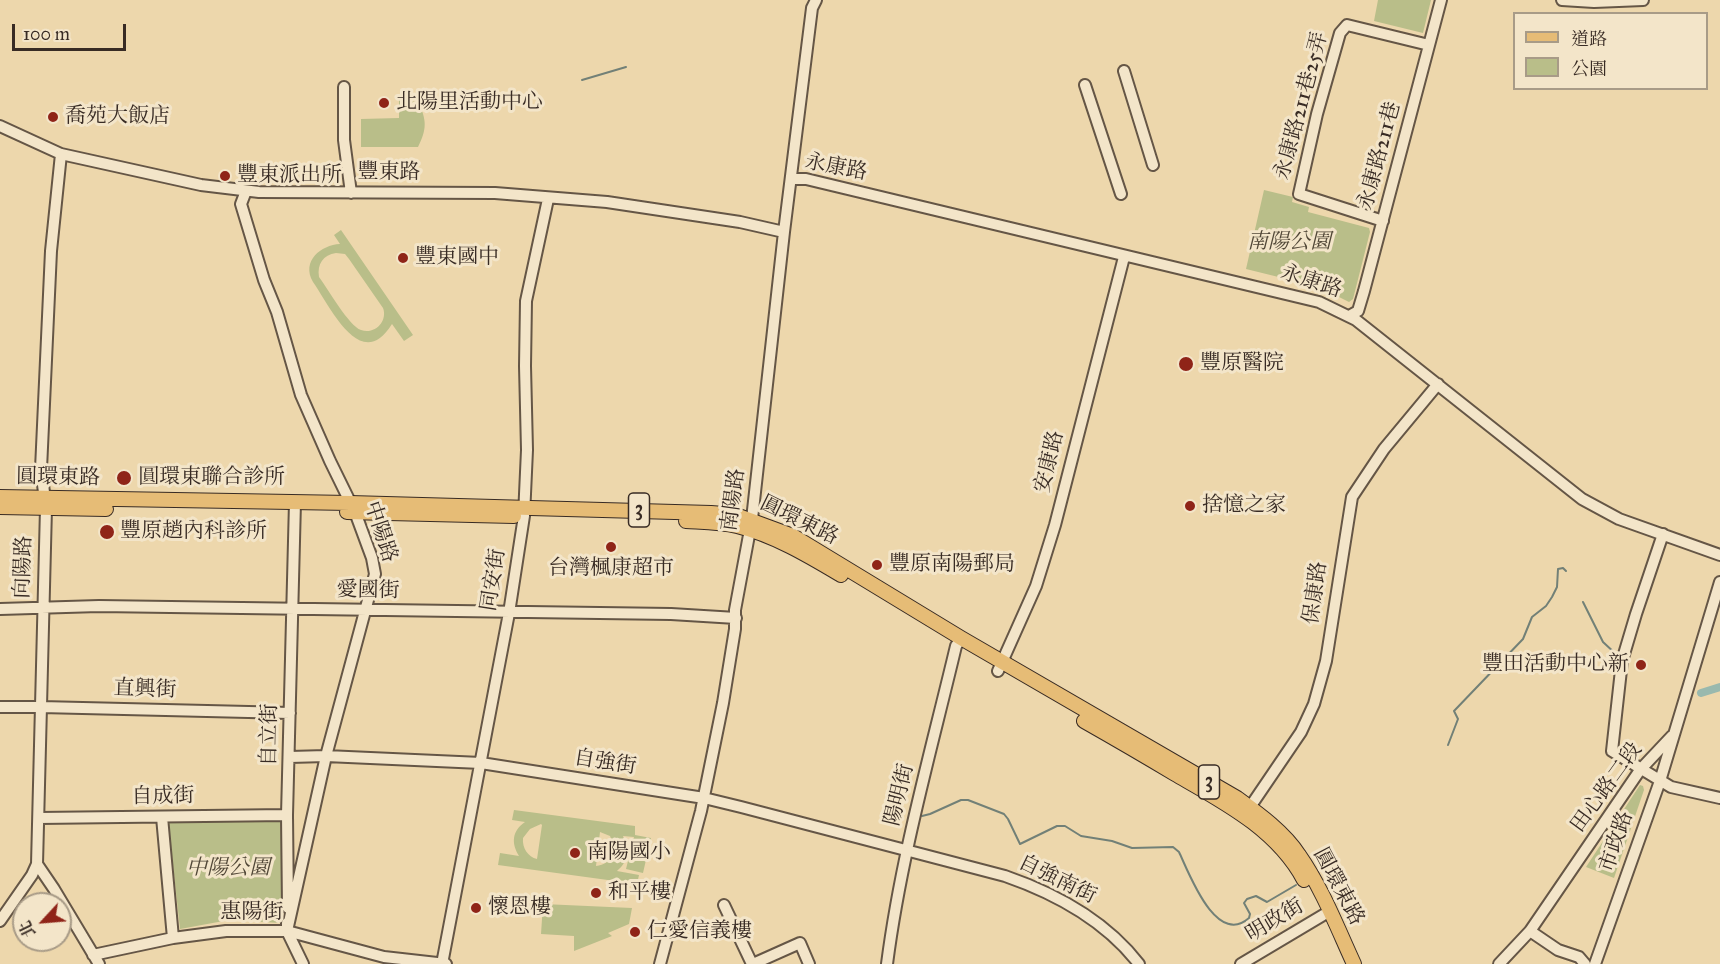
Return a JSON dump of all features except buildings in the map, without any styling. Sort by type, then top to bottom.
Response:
[{"type":"main road","name":"圓環東路","points":[[0,497],[45,503]]},
{"type":"main road","name":"圓環東路","points":[[0,507],[45,503],[524,511],[751,524],[793,536],[1000,667],[1237,798],[1247,811],[1285,839],[1298,853],[1326,914],[1354,964]]},
{"type":"main road","name":"圓環東路","points":[[1326,914],[1344,964]]},
{"type":"street","name":"南陽路","points":[[660,964],[704,798],[723,703],[736,618],[735,610],[751,524],[784,232],[812,9],[816,0]]},
{"type":"street","name":"永康路211巷","points":[[1349,316],[1358,311],[1441,0]]},
{"type":"street","points":[[1562,0],[1594,2],[1643,0]]},
{"type":"street","name":"永康路211巷25弄","points":[[1383,221],[1299,194],[1317,114],[1340,33],[1347,25],[1429,45]]},
{"type":"street","points":[[1124,71],[1153,165]]},
{"type":"street","points":[[1085,85],[1121,194]]},
{"type":"street","points":[[344,87],[344,140],[351,193]]},
{"type":"street","name":"豐東路","points":[[0,126],[61,154],[201,185],[246,191],[495,193],[607,202],[740,222],[784,232]]},
{"type":"street","name":"向陽路","points":[[37,864],[45,503],[41,469],[51,251],[61,154]]},
{"type":"street","name":"永康路","points":[[791,179],[806,179],[851,189],[1124,257],[1269,288],[1319,302],[1349,316],[1582,499],[1609,514],[1720,555]]},
{"type":"street","name":"中陽路","points":[[246,191],[241,204],[264,280],[277,312],[301,395],[353,507],[372,558],[375,574],[326,756],[287,930]]},
{"type":"street","name":"同安街","points":[[443,964],[508,613],[524,511],[527,450],[526,301],[548,199]]},
{"type":"street","name":"安康路","points":[[1000,667],[1036,586],[1124,257]]},
{"type":"street","name":"保康路","points":[[1247,811],[1275,774],[1301,732],[1314,704],[1326,661],[1352,497],[1384,449],[1438,384]]},
{"type":"street","name":"自立街","points":[[295,507],[287,815],[289,904],[287,930],[303,964]]},
{"type":"street","points":[[1663,534],[1622,661],[1612,752],[1676,789],[1720,798]]},
{"type":"street","name":"田心路二段","points":[[1499,964],[1530,931],[1640,770],[1674,733],[1720,582]]},
{"type":"street","name":"愛國街","points":[[0,609],[42,606],[671,614],[736,618]]},
{"type":"street","name":"陽明街","points":[[887,964],[894,913],[907,850],[958,642]]},
{"type":"street","name":"直興街","points":[[0,707],[290,713]]},
{"type":"street","name":"市政路","points":[[1595,964],[1660,781],[1674,733]]},
{"type":"street","name":"自強街","points":[[290,757],[326,756],[481,762],[704,798],[907,850]]},
{"type":"street","name":"自成街","points":[[39,818],[287,815]]},
{"type":"street","points":[[162,817],[173,938]]},
{"type":"street","name":"自強南街","points":[[907,850],[1035,886],[1092,917],[1128,949],[1139,964]]},
{"type":"street","points":[[0,921],[37,864],[96,959]]},
{"type":"street","points":[[724,905],[753,964],[772,960],[800,943],[809,964]]},
{"type":"street","name":"明政街","points":[[1241,964],[1326,914]]},
{"type":"street","name":"惠陽街","points":[[96,959],[173,938],[226,931],[287,930],[384,957],[443,964]]},
{"type":"street","points":[[1530,931],[1558,950],[1579,957],[1585,964]]},
{"type":"green space","points":[[1378,0],[1431,0],[1423,33],[1374,21]]},
{"type":"green space","points":[[399,100],[418,102],[421,108],[425,124],[418,147],[361,147],[361,119],[399,118]]},
{"type":"green space","name":"南陽公園","points":[[1264,190],[1293,197],[1292,202],[1309,207],[1308,212],[1369,228],[1370,232],[1353,299],[1349,302],[1319,287],[1246,269]]},
{"type":"green space","points":[[341,230],[413,335],[404,341],[392,324],[380,338],[369,342],[358,340],[338,320],[313,282],[309,267],[320,251],[340,244],[334,235]],"holes":[[[336,253],[345,254],[383,308],[384,318],[375,329],[366,331],[356,327],[319,277],[319,268],[324,258]]]},
{"type":"green space","points":[[1640,785],[1644,790],[1614,878],[1586,867]]},
{"type":"green space","points":[[514,810],[635,826],[635,835],[651,838],[643,873],[626,869],[634,837],[623,836],[627,855],[617,871],[639,875],[637,884],[498,865],[500,853],[519,856],[514,837],[517,829],[525,822],[512,820]],"holes":[[[542,825],[537,859],[526,852],[523,838],[530,829]],[[600,832],[610,836],[613,851],[612,856],[606,862],[596,866]]]},
{"type":"green space","name":"中陽公園","points":[[283,818],[281,923],[229,920],[180,929],[168,819]]},
{"type":"green space","points":[[543,904],[632,908],[629,924],[608,933],[612,936],[574,951],[574,936],[541,934]]},
{"type":"waterway","points":[[582,80],[626,67]]},
{"type":"waterway","points":[[1448,745],[1458,719],[1454,711],[1523,639],[1532,617],[1546,606],[1552,597],[1557,587],[1558,569],[1563,568],[1566,571]]},
{"type":"waterway","points":[[1583,602],[1603,642],[1617,655]]},
{"type":"waterway","points":[[1701,693],[1720,687]]},
{"type":"waterway","points":[[922,816],[961,800],[968,800],[1004,814],[1020,844],[1057,826],[1065,826],[1081,836],[1112,841],[1132,848],[1173,847],[1179,852],[1205,904],[1226,923],[1237,924],[1249,918],[1250,914],[1244,903],[1247,899],[1256,896],[1267,902],[1296,885]]},
{"type":"place","name":"北陽里活動中心","points":[[384,103]]},
{"type":"place","name":"喬苑大飯店","points":[[53,117]]},
{"type":"place","name":"豐東派出所","points":[[225,176]]},
{"type":"place","name":"豐東國中","points":[[403,258]]},
{"type":"place","name":"豐原醫院","points":[[1186,364]]},
{"type":"place","name":"圓環東聯合診所","points":[[124,478]]},
{"type":"place","name":"捨憶之家","points":[[1190,506]]},
{"type":"place","name":"豐原趙內科診所","points":[[107,532]]},
{"type":"place","name":"台灣楓康超市","points":[[611,547]]},
{"type":"place","name":"豐原南陽郵局","points":[[877,565]]},
{"type":"place","name":"豐田活動中心新","points":[[1641,665]]},
{"type":"place","name":"南陽國小","points":[[575,853]]},
{"type":"place","name":"和平樓","points":[[596,893]]},
{"type":"place","name":"懷恩樓","points":[[476,908]]},
{"type":"place","name":"仁愛信義樓","points":[[635,932]]}]
